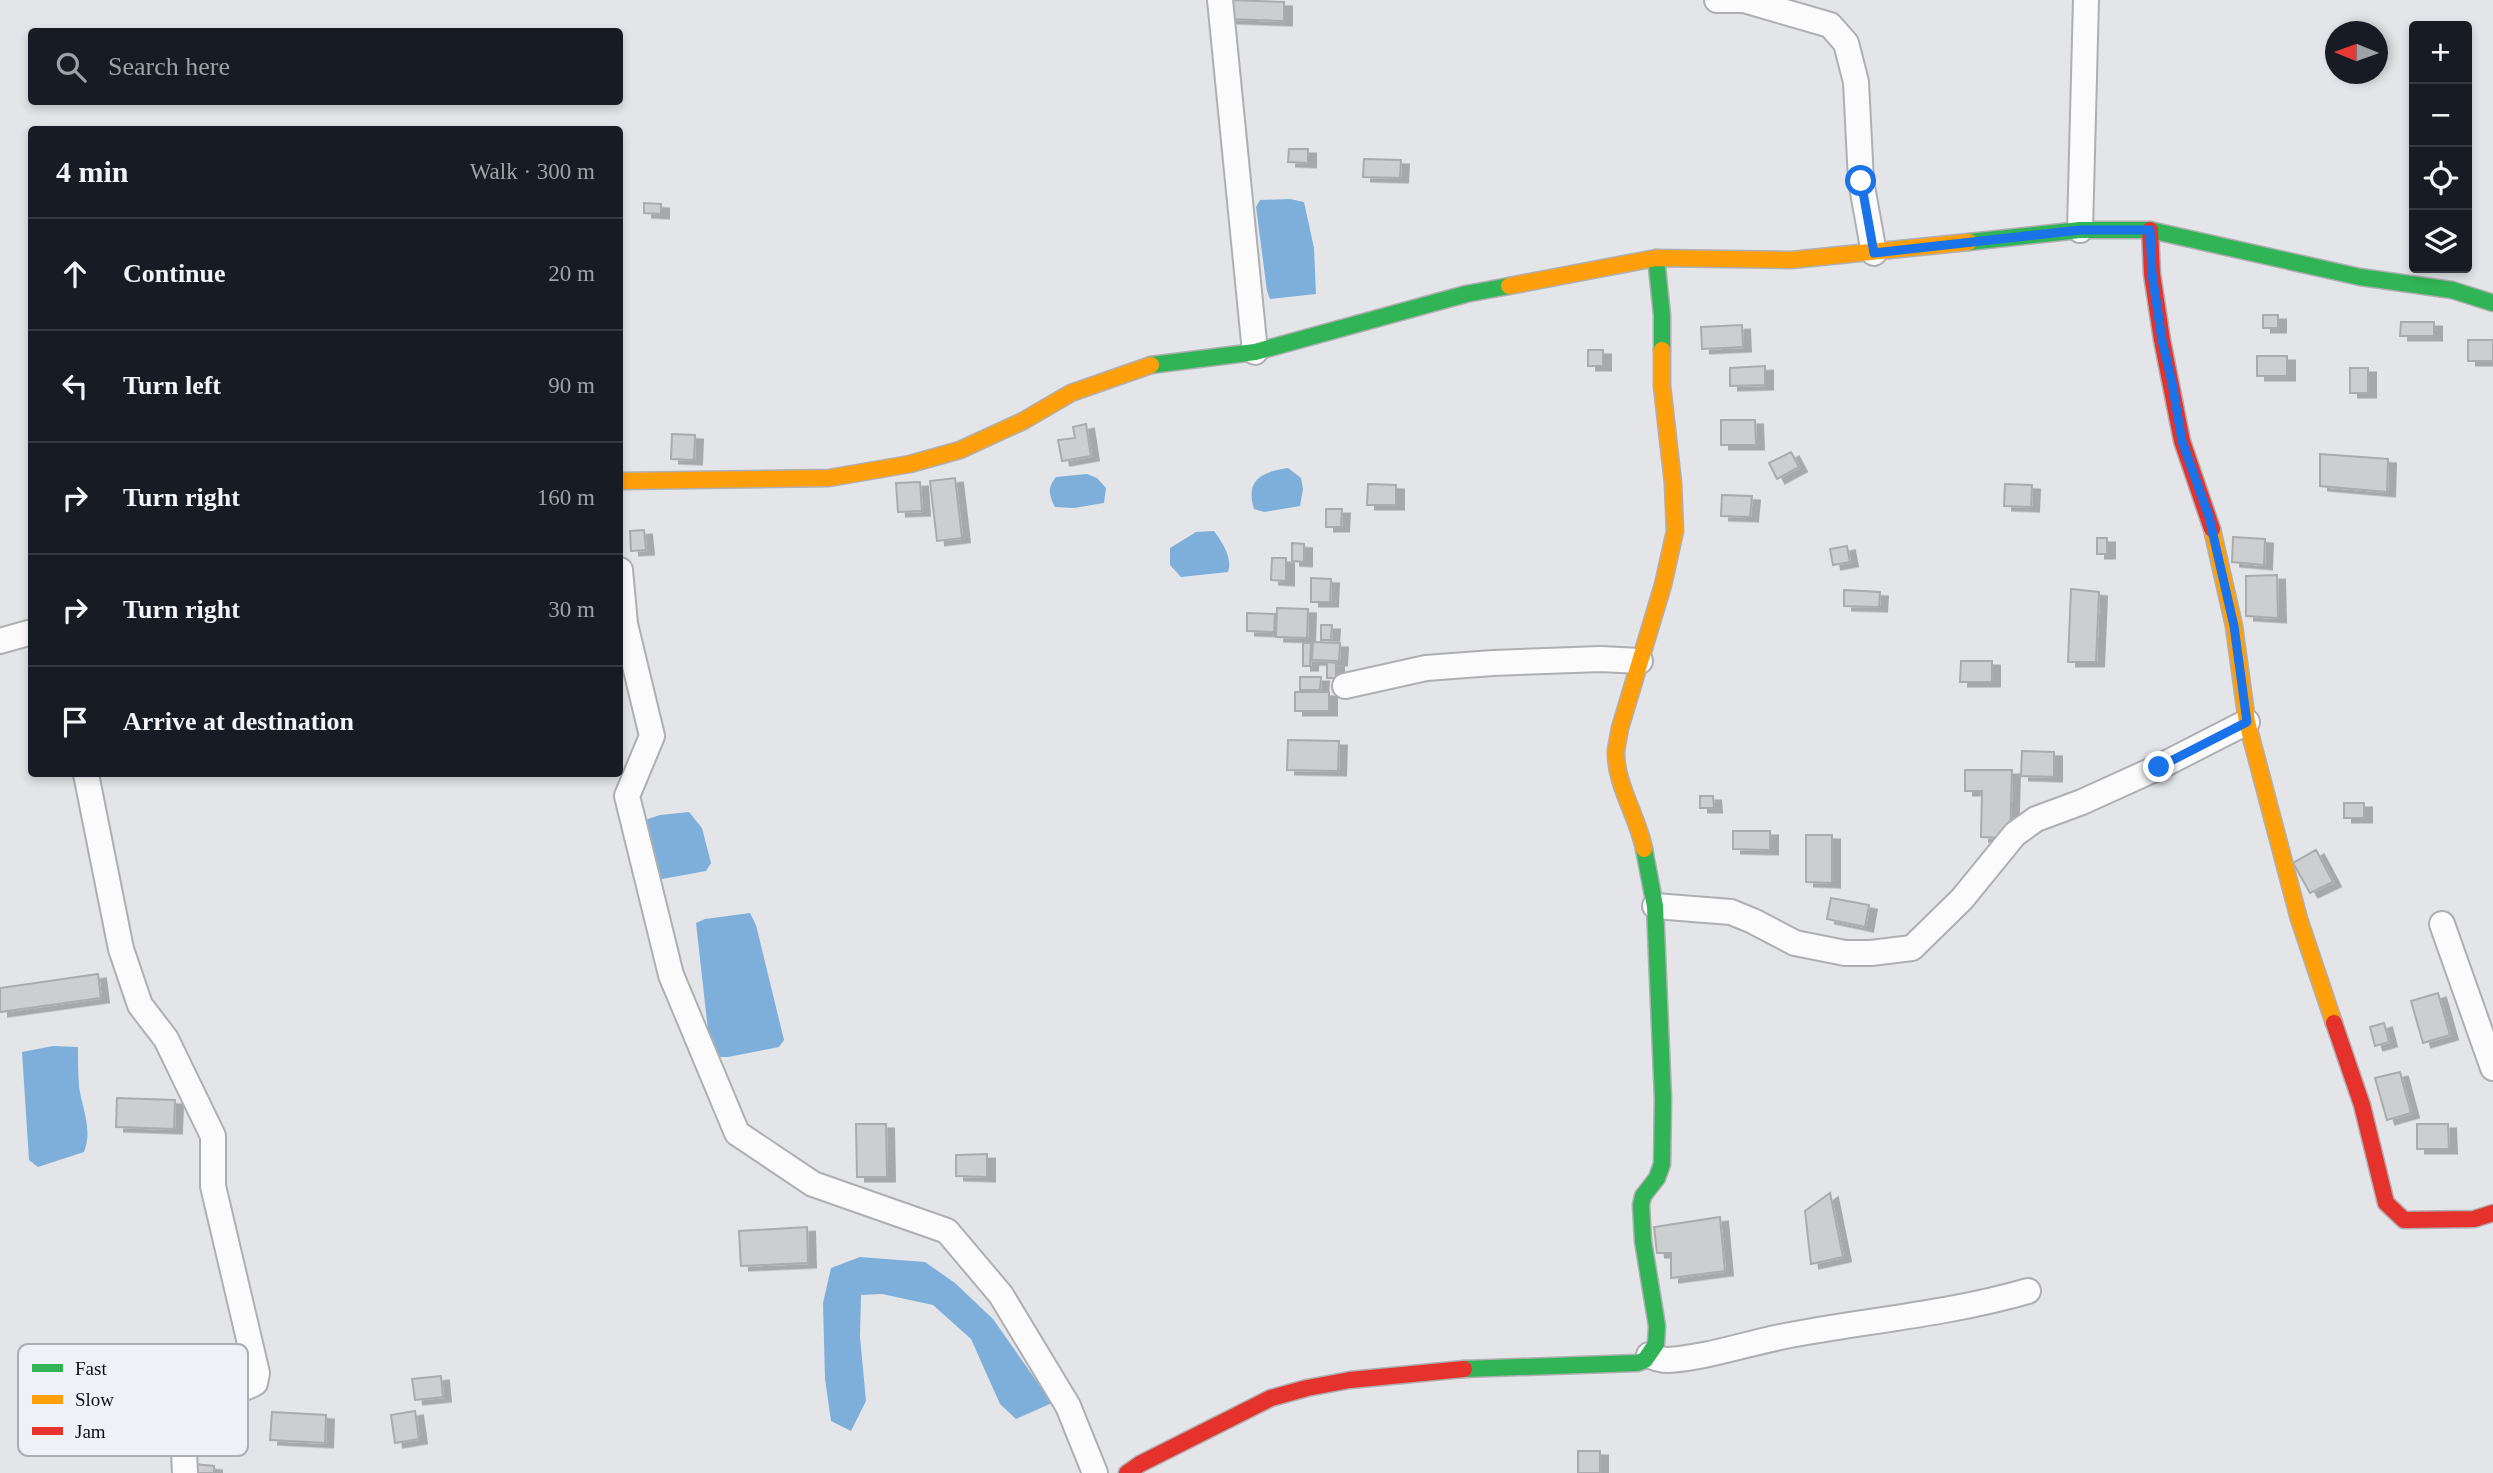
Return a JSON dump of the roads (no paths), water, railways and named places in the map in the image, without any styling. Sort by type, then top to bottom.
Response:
[{"type":"street","points":[[1220,0],[1255,352]]},
{"type":"street","points":[[1717,0],[1744,1],[1830,25],[1846,43],[1856,82],[1861,181],[1874,253]]},
{"type":"street","points":[[2080,230],[2086,0]]},
{"type":"street","points":[[623,481],[829,478],[910,464],[960,450],[1023,421],[1071,393],[1152,365],[1255,352],[1466,294],[1656,258],[1791,260],[2080,230],[2150,230],[2360,277],[2452,290],[2493,303]]},
{"type":"street","points":[[2150,230],[2152,274],[2162,340],[2182,441],[2209,517],[2234,626],[2247,722],[2299,919],[2362,1105],[2386,1203],[2404,1220],[2474,1219],[2493,1213]]},
{"type":"street","points":[[1127,1473],[1270,1398],[1307,1388],[1350,1380],[1480,1368],[1637,1363],[1649,1355],[1656,1345],[1657,1326],[1643,1241],[1641,1205],[1643,1196],[1657,1178],[1662,1164],[1663,1098],[1655,906],[1642,836],[1619,774],[1616,751],[1619,728],[1663,585],[1675,531],[1673,483],[1662,386],[1662,315],[1656,258]]},
{"type":"street","points":[[623,602],[625,624],[652,736],[627,796],[671,975],[737,1133],[813,1184],[947,1231],[1001,1295],[1068,1405],[1095,1473]]},
{"type":"street","points":[[0,641],[28,633]]},
{"type":"street","points":[[1345,685],[1426,668],[1601,659],[1640,661]]},
{"type":"street","points":[[1655,906],[1731,912],[1794,943],[1846,953],[1912,948],[1962,899],[2015,834],[2036,819],[2137,777],[2247,722]]},
{"type":"street","points":[[87,777],[121,949],[141,1005],[166,1039],[213,1136],[213,1186],[257,1373],[255,1382],[248,1387]]},
{"type":"street","points":[[2442,924],[2493,1068]]},
{"type":"street","points":[[1649,1355],[1657,1360],[1668,1360],[1704,1354],[1792,1334],[1979,1305],[2028,1291]]},
{"type":"water","points":[[1290,199],[1304,202],[1314,248],[1316,294],[1270,299],[1256,207],[1260,200]]},
{"type":"water","points":[[1288,468],[1301,478],[1303,489],[1300,506],[1264,512],[1254,509],[1252,491],[1258,479],[1270,472]]},
{"type":"water","points":[[1087,474],[1097,478],[1106,488],[1104,503],[1074,508],[1055,507],[1050,492],[1056,477]]},
{"type":"water","points":[[1214,531],[1228,556],[1228,572],[1181,577],[1170,565],[1170,548],[1196,532]]},
{"type":"water","points":[[689,812],[702,828],[711,863],[706,871],[651,881],[642,821],[660,815]]},
{"type":"water","points":[[750,913],[756,925],[784,1040],[779,1047],[728,1057],[711,1057],[696,923],[705,919]]},
{"type":"water","points":[[53,1046],[78,1047],[79,1086],[87,1127],[86,1144],[84,1152],[38,1167],[29,1160],[22,1052]]},
{"type":"water","points":[[860,1257],[925,1262],[955,1283],[993,1319],[1052,1403],[1016,1419],[1000,1404],[971,1339],[933,1305],[882,1294],[861,1295],[860,1337],[866,1401],[851,1431],[831,1421],[825,1379],[823,1303],[831,1268]]}]
